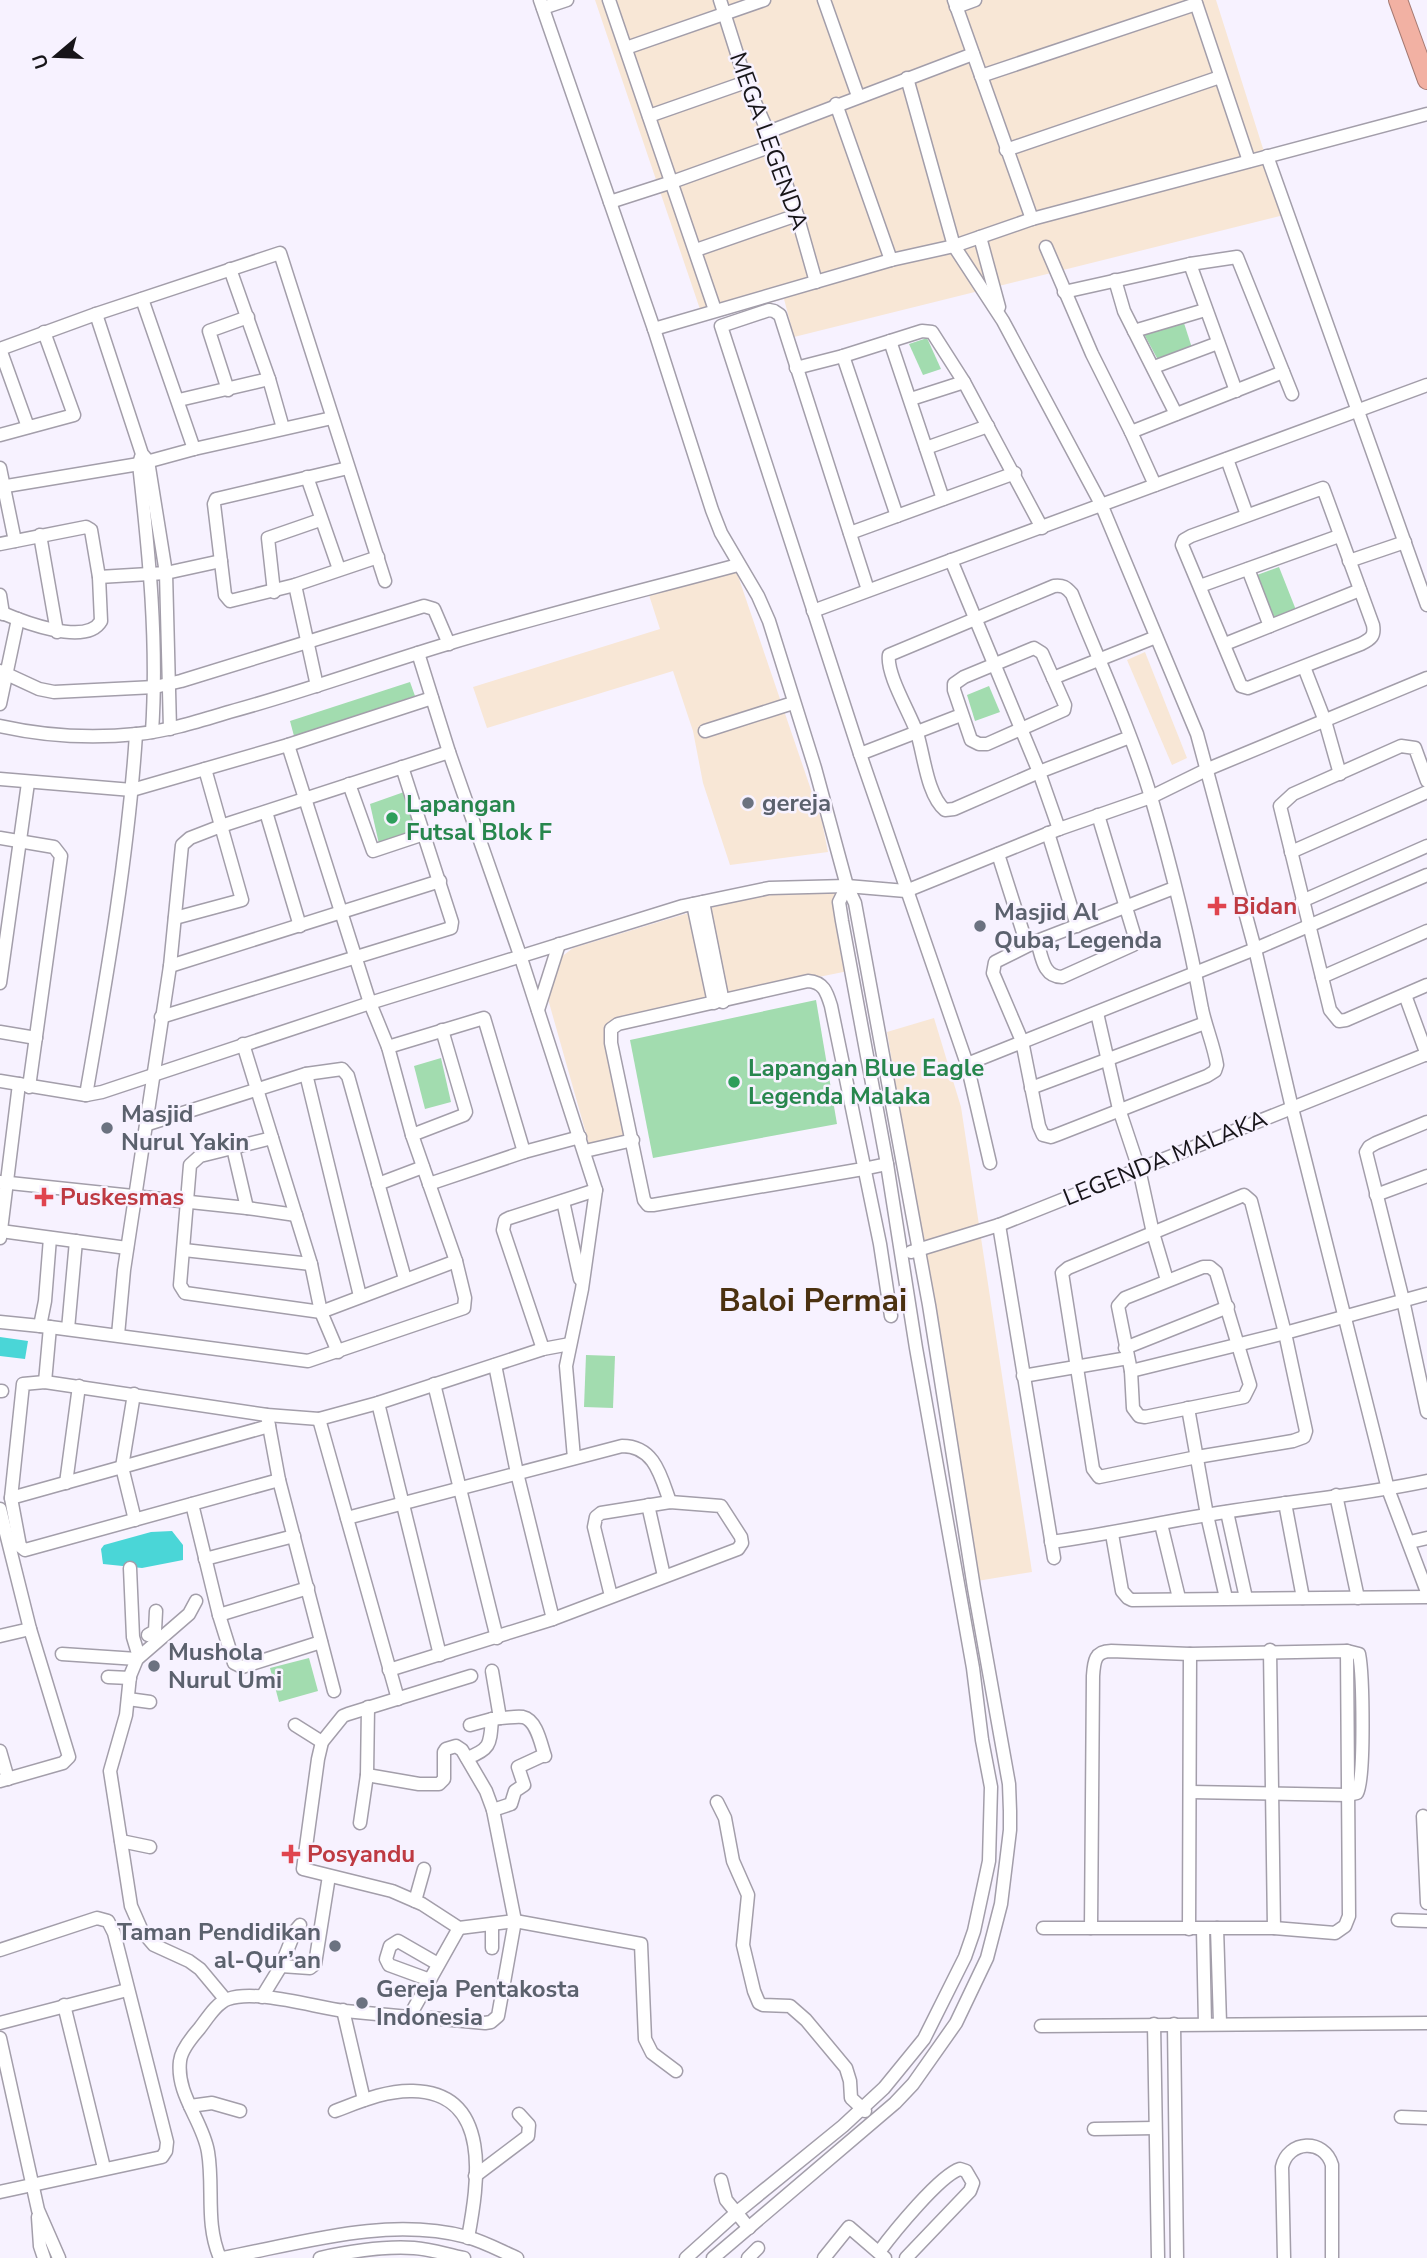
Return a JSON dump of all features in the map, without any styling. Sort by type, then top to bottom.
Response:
[{"type":"highway","points":[[1398,0],[1427,80]]},
{"type":"street","points":[[567,0],[542,4],[654,329],[712,510],[738,565],[767,615],[815,768],[847,886],[855,903],[919,1250],[1009,1784],[1010,1830],[1002,1904],[987,1958],[956,2023],[914,2084],[873,2123],[713,2258]]},
{"type":"street","points":[[609,0],[715,310]]},
{"type":"street","name":"MEGA LEGENDA","points":[[720,0],[746,82],[768,132],[797,215],[817,282]]},
{"type":"street","points":[[626,47],[764,0]]},
{"type":"street","points":[[824,0],[858,96]]},
{"type":"street","points":[[975,0],[955,3],[1032,219]]},
{"type":"street","points":[[981,76],[1195,2],[1249,161]]},
{"type":"street","points":[[768,132],[973,54]]},
{"type":"street","points":[[1006,150],[1220,77]]},
{"type":"street","points":[[907,78],[954,246],[1003,321],[1101,504],[1197,734],[1255,949],[1388,1489],[1427,1592]]},
{"type":"street","points":[[649,116],[746,82]]},
{"type":"street","points":[[836,104],[891,260]]},
{"type":"street","points":[[654,329],[891,260],[954,246],[1032,219],[1427,114]]},
{"type":"street","points":[[610,202],[772,146]]},
{"type":"street","points":[[1267,156],[1427,605]]},
{"type":"street","points":[[695,250],[797,215]]},
{"type":"street","points":[[980,237],[1003,321]]},
{"type":"street","points":[[1045,247],[1092,354],[1155,485]]},
{"type":"street","points":[[28,428],[0,349],[273,254],[281,255],[385,581]]},
{"type":"street","points":[[1064,292],[1190,264],[1237,257],[1292,394]]},
{"type":"street","points":[[1190,264],[1236,391]]},
{"type":"street","points":[[230,269],[269,379],[283,428]]},
{"type":"street","points":[[1115,280],[1124,311],[1176,414]]},
{"type":"street","points":[[142,299],[194,449]]},
{"type":"street","points":[[868,590],[778,312],[769,310],[721,326],[860,754],[967,1064],[990,1163]]},
{"type":"street","points":[[1134,331],[1205,310]]},
{"type":"street","points":[[96,314],[143,460],[166,573],[170,729]]},
{"type":"street","points":[[228,390],[209,331],[248,317]]},
{"type":"street","points":[[796,368],[922,331],[932,332],[964,382],[1015,473],[1042,528]]},
{"type":"street","points":[[0,435],[74,415],[44,332]]},
{"type":"street","points":[[890,341],[943,499]]},
{"type":"street","points":[[1154,367],[1218,343]]},
{"type":"street","points":[[843,356],[897,516]]},
{"type":"street","points":[[1131,432],[1283,372]]},
{"type":"street","points":[[179,400],[269,379]]},
{"type":"street","points":[[911,399],[964,382]]},
{"type":"street","points":[[813,611],[1427,385]]},
{"type":"street","points":[[2,486],[143,460],[332,418]]},
{"type":"street","points":[[926,448],[988,426]]},
{"type":"street","points":[[1227,459],[1247,515]]},
{"type":"street","points":[[143,460],[152,573],[155,687],[152,732]]},
{"type":"street","points":[[0,468],[15,541]]},
{"type":"street","points":[[348,468],[216,499],[225,596],[230,601],[274,592],[378,556]]},
{"type":"street","points":[[850,533],[1015,473]]},
{"type":"street","points":[[307,477],[339,569]]},
{"type":"street","points":[[1323,488],[1339,536],[1373,625],[1374,633],[1371,639],[1248,688],[1241,687],[1184,552],[1184,540],[1323,488]]},
{"type":"street","points":[[274,592],[268,538],[320,520]]},
{"type":"street","points":[[0,544],[88,528],[94,539],[101,621],[91,630],[57,632],[1,613],[0,595]]},
{"type":"street","points":[[40,535],[57,632]]},
{"type":"street","points":[[1200,586],[1339,536]]},
{"type":"street","points":[[1349,561],[1405,542]]},
{"type":"street","points":[[951,560],[1039,772],[1077,926]]},
{"type":"street","points":[[99,577],[166,573],[221,561]]},
{"type":"street","points":[[0,726],[34,733],[85,737],[170,729],[636,590],[738,565]]},
{"type":"street","points":[[1248,569],[1270,626]]},
{"type":"street","points":[[295,585],[317,685]]},
{"type":"street","points":[[1130,737],[954,809],[945,810],[935,799],[916,732],[890,667],[889,655],[1060,585],[1066,587],[1072,594],[1099,659],[1130,737],[1151,797],[1174,888],[1195,973],[1205,1023],[1216,1057],[1215,1071],[1046,1137],[1039,1126],[1022,1041],[993,973],[993,966],[1004,956],[1032,943],[1174,888]]},
{"type":"street","points":[[1225,644],[1360,590]]},
{"type":"street","points":[[3,672],[54,692],[155,687],[309,643],[424,606],[434,609],[449,644]]},
{"type":"street","points":[[0,704],[3,672],[18,619]]},
{"type":"street","points":[[1053,678],[1156,636]]},
{"type":"street","points":[[1034,648],[1042,653],[1065,705],[1064,710],[987,744],[971,740],[961,715],[954,684],[994,665],[1034,648]]},
{"type":"street","points":[[418,653],[596,1190],[566,1376],[574,1458]]},
{"type":"street","points":[[1304,667],[1325,720],[1339,774]]},
{"type":"street","points":[[0,1082],[86,1095],[102,1092],[520,955],[698,903],[769,888],[847,886],[906,891],[1053,831],[1151,797],[1208,769],[1427,678]]},
{"type":"street","points":[[0,779],[132,790],[288,745],[432,698]]},
{"type":"street","points":[[705,731],[793,703]]},
{"type":"street","points":[[860,754],[961,715]]},
{"type":"street","points":[[86,1095],[117,922],[136,734]]},
{"type":"street","points":[[0,1322],[118,1335],[297,1361],[318,1359],[461,1310],[465,1305],[456,1261],[412,1135],[388,1047],[370,1003],[288,745]]},
{"type":"street","points":[[1427,781],[1415,748],[1401,746],[1293,794],[1280,806],[1329,1010],[1339,1021],[1346,1020],[1427,985]]},
{"type":"street","points":[[118,1335],[127,1248],[148,1125],[170,966],[182,845],[191,838],[221,826],[449,752]]},
{"type":"street","points":[[161,1017],[451,928],[452,922],[440,881],[402,766]]},
{"type":"street","points":[[175,918],[242,900],[205,769]]},
{"type":"street","points":[[0,983],[28,783]]},
{"type":"street","points":[[349,783],[373,851],[424,834]]},
{"type":"street","points":[[1291,852],[1427,792]]},
{"type":"street","points":[[266,812],[300,926]]},
{"type":"street","points":[[998,854],[1032,943],[1051,976],[1062,977],[1133,945],[1135,934],[1098,816]]},
{"type":"street","points":[[0,838],[58,849],[61,856],[36,1038],[24,1085],[7,1134],[0,1238]]},
{"type":"street","points":[[1302,901],[1427,846]]},
{"type":"street","points":[[967,1064],[1255,949],[1427,876]]},
{"type":"street","points":[[170,966],[440,881]]},
{"type":"street","points":[[0,885],[14,888]]},
{"type":"street","points":[[686,2258],[884,2088],[924,2039],[958,1975],[974,1931],[989,1861],[991,1787],[887,1164],[839,902],[847,886]]},
{"type":"street","points":[[698,903],[719,1002]]},
{"type":"street","points":[[1322,977],[1427,931]]},
{"type":"street","points":[[538,1010],[559,944]]},
{"type":"street","points":[[887,1164],[863,1169],[653,1206],[648,1205],[644,1200],[611,1043],[611,1029],[618,1024],[808,981],[814,981],[826,990],[863,1169],[880,1244],[891,1316]]},
{"type":"street","points":[[1405,995],[1427,1054]]},
{"type":"street","points":[[1097,1013],[1119,1109],[1139,1169],[1167,1280]]},
{"type":"street","points":[[388,1047],[484,1018],[524,1152]]},
{"type":"street","points":[[1031,1088],[1205,1023]]},
{"type":"street","points":[[412,1135],[466,1112],[442,1030]]},
{"type":"street","points":[[0,1032],[36,1038]]},
{"type":"street","points":[[243,1044],[311,1264],[321,1312],[338,1352]]},
{"type":"street","name":"LEGENDA MALAKA","points":[[901,1256],[999,1225],[1427,1054]]},
{"type":"street","points":[[148,1125],[306,1074],[337,1069],[345,1071],[405,1279]]},
{"type":"street","points":[[306,1074],[360,1296]]},
{"type":"street","points":[[1427,1122],[1369,1147],[1366,1152],[1403,1300],[1427,1412]]},
{"type":"street","points":[[429,1184],[524,1152],[580,1137]]},
{"type":"street","points":[[272,1138],[200,1156],[194,1160],[188,1172],[180,1285],[185,1293],[321,1312],[456,1261]]},
{"type":"street","points":[[585,1151],[633,1140]]},
{"type":"street","points":[[233,1148],[247,1208]]},
{"type":"street","points":[[379,1184],[423,1167]]},
{"type":"street","points":[[1376,1195],[1427,1176]]},
{"type":"street","points":[[3,1182],[296,1215]]},
{"type":"street","points":[[543,1349],[503,1224],[509,1218],[596,1190]]},
{"type":"street","points":[[1238,1197],[1248,1197],[1285,1333],[1306,1431],[1304,1437],[1102,1478],[1097,1476],[1093,1469],[1061,1277],[1063,1271],[1153,1233],[1238,1197]]},
{"type":"street","points":[[563,1200],[582,1289]]},
{"type":"street","points":[[999,1225],[1054,1558]]},
{"type":"street","points":[[1,1231],[127,1248]]},
{"type":"street","points":[[45,1382],[45,1301],[50,1238]]},
{"type":"street","points":[[68,1329],[76,1241]]},
{"type":"street","points":[[184,1250],[311,1264]]},
{"type":"street","points":[[1203,1266],[1216,1272],[1228,1307],[1250,1385],[1248,1393],[1244,1397],[1139,1416],[1133,1408],[1128,1359],[1118,1313],[1120,1301],[1203,1266]]},
{"type":"street","points":[[1023,1376],[1237,1345],[1427,1294]]},
{"type":"street","points":[[1128,1359],[1228,1307]]},
{"type":"street","points":[[279,1480],[25,1550],[20,1546],[11,1498],[23,1384],[45,1382],[134,1394],[268,1421],[319,1419],[378,1403],[543,1349],[570,1344]]},
{"type":"street","points":[[495,1365],[517,1473],[553,1619]]},
{"type":"street","points":[[434,1384],[497,1638]]},
{"type":"street","points":[[66,1483],[79,1387]]},
{"type":"street","points":[[134,1394],[122,1467],[135,1520]]},
{"type":"street","points":[[378,1403],[440,1655]]},
{"type":"street","points":[[1188,1408],[1207,1515],[1226,1598]]},
{"type":"street","points":[[319,1419],[398,1699]]},
{"type":"street","points":[[11,1498],[122,1467],[268,1421]]},
{"type":"street","points":[[268,1421],[279,1480],[334,1691]]},
{"type":"street","points":[[346,1518],[622,1446],[638,1448],[654,1461],[670,1502]]},
{"type":"street","points":[[1051,1542],[1427,1481]]},
{"type":"street","points":[[1336,1495],[1358,1598]]},
{"type":"street","points":[[389,1670],[553,1619],[738,1549],[743,1543],[741,1537],[721,1506],[670,1502],[601,1513],[596,1517],[594,1527],[611,1596]]},
{"type":"street","points":[[1285,1503],[1303,1598]]},
{"type":"street","points":[[192,1504],[219,1615],[234,1662],[242,1667],[321,1642]]},
{"type":"street","points":[[648,1505],[664,1576]]},
{"type":"street","points":[[0,1509],[30,1629],[69,1758],[63,1763],[4,1780],[0,1751]]},
{"type":"street","points":[[1227,1512],[1246,1598]]},
{"type":"street","points":[[1161,1524],[1179,1598]]},
{"type":"street","points":[[1112,1534],[1125,1596],[1132,1600],[1427,1597]]},
{"type":"street","points":[[205,1559],[294,1536]]},
{"type":"street","points":[[1410,1542],[1427,1538]]},
{"type":"street","points":[[130,1568],[133,1637],[138,1658]]},
{"type":"street","points":[[219,1615],[308,1588]]},
{"type":"street","points":[[133,1637],[150,1639],[189,1614],[196,1601]]},
{"type":"street","points":[[156,1611],[155,1631],[138,1658],[130,1678],[120,1739],[110,1767],[131,1906],[142,1931],[154,1945],[200,1969],[225,2000]]},
{"type":"street","points":[[0,1636],[30,1629]]},
{"type":"street","points":[[1270,1650],[1273,1928]]},
{"type":"street","points":[[1043,1928],[1196,1929],[1273,1928],[1335,1933],[1345,1926],[1349,1916],[1347,1651],[1270,1650],[1190,1654],[1101,1651],[1095,1660],[1093,1675],[1091,1928]]},
{"type":"street","points":[[62,1654],[138,1658]]},
{"type":"street","points":[[1190,1654],[1196,1929],[1205,2024]]},
{"type":"street","points":[[467,1758],[487,1748],[490,1742],[496,1719],[492,1671]]},
{"type":"street","points":[[471,1676],[343,1717],[322,1742],[303,1869],[379,1887],[415,1901],[459,1928],[515,1921],[641,1944],[645,2039],[652,2053],[676,2071]]},
{"type":"street","points":[[108,1678],[130,1678]]},
{"type":"street","points":[[128,1699],[150,1702]]},
{"type":"street","points":[[360,1824],[367,1775],[368,1707]]},
{"type":"street","points":[[470,1725],[496,1719],[528,1719],[534,1726],[545,1756],[518,1767],[524,1785],[514,1791],[511,1804],[493,1810]]},
{"type":"street","points":[[295,1725],[322,1742]]},
{"type":"street","points":[[367,1775],[436,1785],[443,1779],[444,1752],[452,1747],[459,1748],[486,1791],[493,1810],[515,1921],[498,2016],[494,2021],[485,2024],[431,2018]]},
{"type":"street","points":[[1191,1792],[1348,1795]]},
{"type":"street","points":[[717,1802],[725,1818],[733,1861],[748,1895],[743,1945],[756,1998],[763,2005],[790,2006],[807,2020],[838,2056],[849,2077],[853,2102],[862,2107],[873,2123]]},
{"type":"street","points":[[1423,1816],[1427,1903]]},
{"type":"street","points":[[121,1841],[150,1847]]},
{"type":"street","points":[[415,1901],[424,1869]]},
{"type":"street","points":[[281,1966],[310,1968],[315,1964],[329,1876]]},
{"type":"street","points":[[0,1950],[97,1918],[108,1921],[114,1933],[167,2142],[162,2157],[0,2192]]},
{"type":"street","points":[[1398,1920],[1427,1922]]},
{"type":"street","points":[[492,1924],[492,1948]]},
{"type":"street","points":[[262,1997],[281,1966],[300,1925]]},
{"type":"street","points":[[459,1928],[408,2017],[262,1997],[236,1997],[225,2000],[194,2035],[180,2059],[183,2087],[208,2151],[209,2205],[215,2246],[221,2258],[324,2238],[384,2231],[419,2231],[468,2238],[517,2258]]},
{"type":"street","points":[[1217,1928],[1220,2024]]},
{"type":"street","points":[[429,1980],[389,1965],[386,1959],[390,1946],[398,1941],[438,1964]]},
{"type":"street","points":[[0,2023],[127,1990]]},
{"type":"street","points":[[64,2005],[104,2168]]},
{"type":"street","points":[[344,2010],[364,2100]]},
{"type":"street","points":[[1041,2026],[1427,2023]]},
{"type":"street","points":[[1154,2024],[1158,2258]]},
{"type":"street","points":[[1174,2024],[1177,2258]]},
{"type":"street","points":[[0,2038],[38,2210],[58,2258]]},
{"type":"street","points":[[335,2111],[364,2100],[413,2091],[430,2093],[456,2105],[470,2124],[473,2136],[474,2199],[468,2238]]},
{"type":"street","points":[[190,2106],[212,2103],[240,2111]]},
{"type":"street","points":[[475,2176],[528,2136],[528,2125],[519,2114]]},
{"type":"street","points":[[1401,2118],[1427,2118]]},
{"type":"street","points":[[1094,2129],[1156,2128]]},
{"type":"street","points":[[1284,2258],[1282,2167],[1287,2155],[1303,2145],[1314,2146],[1326,2153],[1332,2165],[1332,2258]]},
{"type":"street","points":[[824,2258],[849,2227],[882,2255],[896,2230],[948,2175],[960,2169],[966,2171],[973,2183],[970,2191],[905,2258]]},
{"type":"street","points":[[721,2180],[724,2196],[749,2228]]},
{"type":"street","points":[[38,2210],[40,2246],[44,2258]]},
{"type":"street","points":[[320,2258],[374,2249],[406,2248],[464,2258]]},
{"type":"street","points":[[748,2258],[758,2248]]},
{"type":"shaded area","points":[[595,0],[1216,0],[1284,215],[794,337],[784,299],[704,321]]},
{"type":"shaded area","points":[[735,567],[822,822],[828,852],[730,865],[703,783],[693,731],[673,671],[487,728],[473,687],[660,629],[648,592]]},
{"type":"shaded area","points":[[1145,652],[1187,758],[1172,765],[1127,660]]},
{"type":"shaded area","points":[[789,893],[844,893],[858,969],[618,1018],[609,1023],[604,1034],[627,1135],[589,1144],[548,999],[560,958],[573,948],[685,914],[755,897]]},
{"type":"shaded area","points":[[934,1018],[961,1107],[1032,1572],[977,1581],[887,1032]]},
{"type":"green space","points":[[1184,323],[1192,348],[1158,360],[1144,334]]},
{"type":"green space","points":[[927,338],[941,369],[923,375],[909,344]]},
{"type":"green space","points":[[1279,567],[1296,610],[1274,619],[1257,575]]},
{"type":"green space","points":[[410,682],[415,696],[294,736],[290,721]]},
{"type":"green space","points":[[989,686],[1000,712],[975,721],[967,695]]},
{"type":"green space","name":"Lapangan Futsal Blok F","points":[[404,792],[416,831],[379,844],[370,804]]},
{"type":"green space","name":"Lapangan Blue Eagle Legenda Malaka","points":[[816,1000],[837,1124],[653,1158],[630,1040]]},
{"type":"green space","points":[[441,1058],[451,1102],[425,1109],[414,1066]]},
{"type":"green space","points":[[586,1355],[615,1356],[613,1408],[584,1407]]},
{"type":"green space","points":[[309,1658],[318,1691],[279,1702],[270,1668]]},
{"type":"water","points":[[0,1337],[28,1341],[25,1359],[0,1356]]},
{"type":"water","points":[[172,1531],[183,1545],[183,1560],[142,1568],[103,1564],[101,1549],[104,1545],[151,1532]]},
{"type":"place","name":"gereja","points":[[748,803]]},
{"type":"place","name":"Lapangan Futsal Blok F","points":[[392,818]]},
{"type":"place","name":"Bidan","points":[[1217,906]]},
{"type":"place","name":"Masjid Al Quba, Legenda","points":[[980,926]]},
{"type":"place","name":"Lapangan Blue Eagle Legenda Malaka","points":[[734,1082]]},
{"type":"place","name":"Masjid Nurul Yakin","points":[[107,1128]]},
{"type":"place","name":"Puskesmas","points":[[44,1197]]},
{"type":"place","name":"Mushola Nurul Umi","points":[[154,1666]]},
{"type":"place","name":"Posyandu","points":[[291,1854]]},
{"type":"place","name":"Taman Pendidikan al-Qur’an","points":[[335,1946]]},
{"type":"place","name":"Gereja Pentakosta Indonesia","points":[[362,2003]]},
{"type":"district","name":"Baloi Permai","points":[[813,1300]]}]
